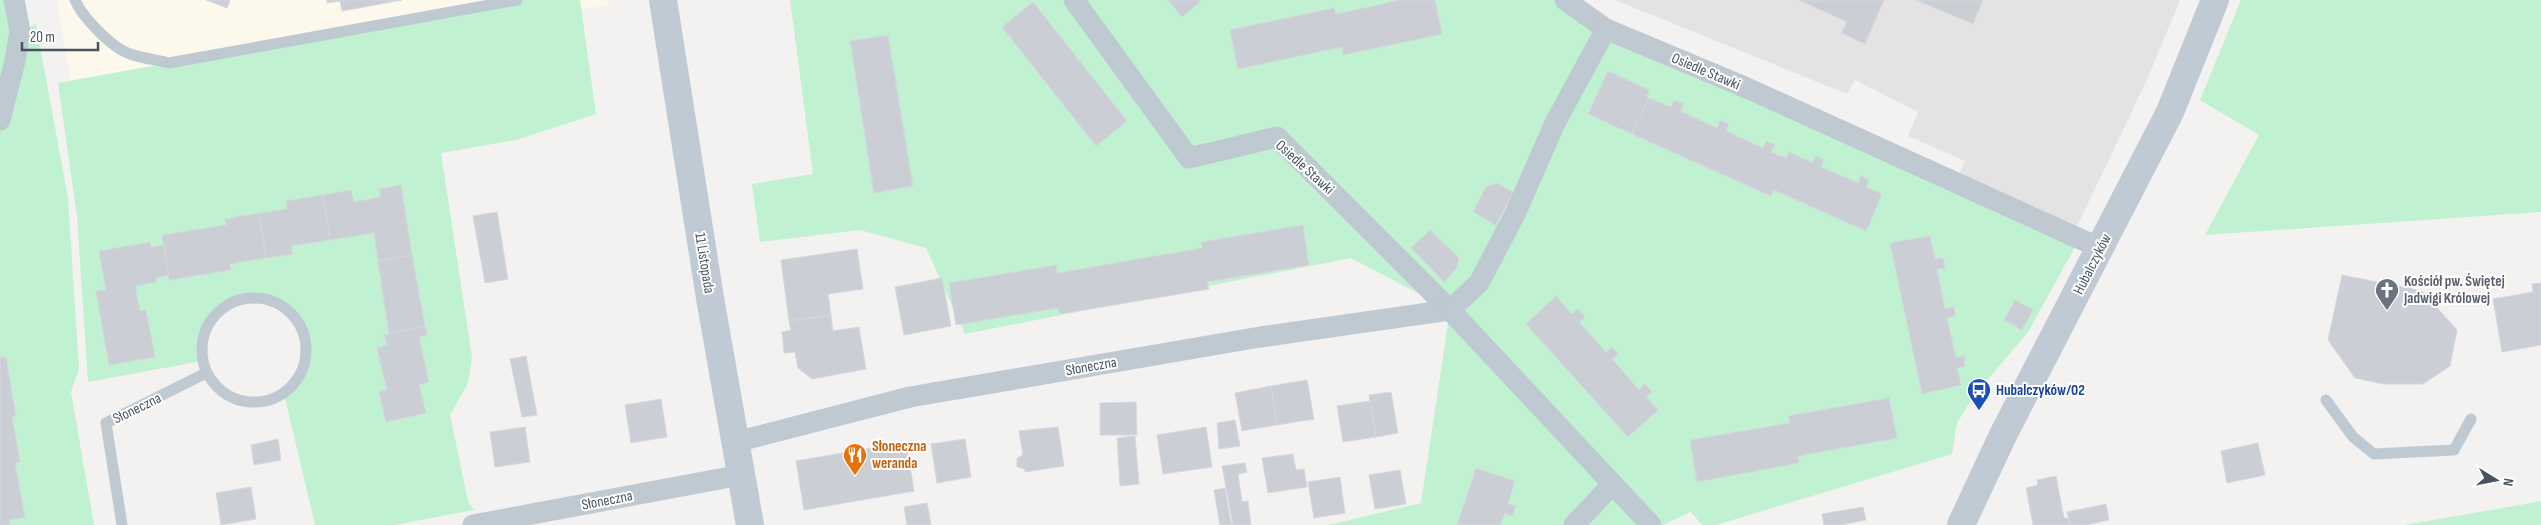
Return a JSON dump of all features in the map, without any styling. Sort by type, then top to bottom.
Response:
[{"type":"street","points":[[0,120],[15,61],[20,31],[14,0]]},
{"type":"street","name":"11 Listopada","points":[[664,0],[710,298],[750,525]]},
{"type":"street","name":"Osiedle Stawki","points":[[1074,0],[1189,158],[1277,137],[1450,310],[1651,525]]},
{"type":"street","name":"Osiedle Stawki","points":[[1565,0],[1606,29],[1756,92],[2100,248]]},
{"type":"street","name":"Hubalczyków","points":[[1961,525],[2003,435],[2170,112],[2215,0]]},
{"type":"street","points":[[1450,310],[1480,283],[1515,214],[1556,121],[1606,29]]},
{"type":"street","name":"Słoneczna","points":[[736,442],[910,397],[1260,337],[1450,310]]},
{"type":"street","name":"Słoneczna","points":[[473,525],[741,475]]},
{"type":"street","points":[[1574,525],[1612,484]]},
{"type":"lane","points":[[75,0],[79,10],[101,34],[129,54],[169,63],[517,0]]},
{"type":"lane","points":[[247,298],[269,299],[289,310],[306,338],[303,371],[284,394],[255,404],[226,395],[206,373],[202,361],[202,338],[213,317],[228,304],[247,298]]},
{"type":"lane","name":"Słoneczna","points":[[122,525],[106,423],[206,373]]},
{"type":"lane","points":[[2326,400],[2353,437],[2374,454],[2454,450],[2471,419]]},
{"type":"shaded area","points":[[57,0],[608,0],[609,5],[74,99]]},
{"type":"shaded area","points":[[1615,0],[2180,0],[2146,82],[2077,226],[1959,174],[1965,161],[1908,136],[1918,112],[1855,80],[1847,94]]},
{"type":"green space","points":[[0,0],[14,0],[20,31],[36,24],[68,198],[79,369],[71,392],[94,525],[0,525]]},
{"type":"green space","points":[[517,0],[580,0],[596,114],[516,140],[441,153],[472,357],[468,383],[450,415],[468,501],[474,510],[394,525],[315,525],[284,394],[297,380],[303,370],[302,333],[293,316],[278,304],[261,298],[243,299],[226,306],[212,318],[203,338],[202,361],[88,382],[77,216],[58,83]]},
{"type":"green space","points":[[790,0],[1565,0],[2080,238],[2028,332],[1973,397],[1957,423],[1952,454],[1716,525],[1702,525],[1691,512],[1663,525],[1328,525],[1421,503],[1450,310],[1351,258],[965,334],[926,248],[860,230],[760,242],[752,184],[813,174]]},
{"type":"green space","points":[[2241,0],[2541,0],[2541,212],[2205,235],[2259,135],[2200,100]]},
{"type":"green space","points":[[2541,501],[2541,525],[2405,525],[2531,503]]},
{"type":"building","points":[[206,0],[230,0],[227,8]]},
{"type":"building","points":[[327,0],[402,0],[342,11],[340,1],[327,3]]},
{"type":"building","points":[[1168,0],[1202,0],[1182,17]]},
{"type":"building","points":[[1400,0],[1435,0],[1442,34],[1343,55],[1342,47],[1238,69],[1230,30],[1334,8],[1336,14]]},
{"type":"building","points":[[1799,0],[1884,0],[1865,44],[1842,33],[1847,22]]},
{"type":"building","points":[[1916,0],[1983,0],[1973,24]]},
{"type":"building","points":[[1033,2],[1127,121],[1096,146],[1002,27]]},
{"type":"building","points":[[888,35],[913,186],[874,193],[850,41]]},
{"type":"building","points":[[1608,71],[1649,90],[1647,96],[1649,98],[1632,134],[1588,114]]},
{"type":"building","points":[[1649,98],[1671,107],[1674,100],[1684,104],[1680,111],[1717,128],[1720,120],[1729,124],[1726,131],[1763,148],[1766,141],[1775,145],[1771,152],[1786,158],[1789,152],[1812,163],[1816,156],[1824,160],[1821,167],[1858,183],[1861,176],[1869,180],[1866,187],[1882,194],[1866,231],[1774,190],[1771,196],[1632,134]]},
{"type":"building","points":[[1497,183],[1513,192],[1496,225],[1473,212],[1486,187]]},
{"type":"building","points":[[401,185],[412,255],[378,261],[374,233],[330,240],[323,195],[351,190],[354,202],[381,197],[379,189]]},
{"type":"building","points":[[323,195],[330,240],[291,246],[293,254],[266,258],[259,213],[287,209],[286,201]]},
{"type":"building","points":[[497,212],[508,279],[485,283],[473,216]]},
{"type":"building","points":[[259,213],[266,258],[230,264],[231,270],[169,280],[162,235],[226,225],[225,219]]},
{"type":"building","points":[[1303,225],[1309,265],[1207,282],[1209,289],[1060,314],[1058,308],[956,325],[949,283],[1056,265],[1057,273],[1202,248],[1201,242]]},
{"type":"building","points":[[1430,230],[1459,258],[1456,269],[1444,282],[1411,248]]},
{"type":"building","points":[[1930,236],[1935,259],[1943,258],[1945,268],[1937,269],[1945,309],[1954,307],[1955,316],[1947,318],[1956,358],[1964,356],[1965,366],[1957,368],[1961,385],[1922,394],[1890,243]]},
{"type":"building","points":[[150,242],[151,247],[164,245],[169,275],[156,278],[157,282],[135,286],[140,311],[146,310],[155,357],[109,365],[96,291],[106,290],[99,251]]},
{"type":"building","points":[[857,249],[863,289],[828,294],[831,315],[789,321],[781,260]]},
{"type":"building","points":[[412,255],[425,326],[389,334],[378,261]]},
{"type":"building","name":"Kościół pw. Świętej Jadwigi Królowej","points":[[2342,275],[2422,291],[2457,330],[2450,366],[2423,384],[2383,384],[2355,378],[2328,340]]},
{"type":"building","points":[[942,278],[951,326],[904,335],[895,287]]},
{"type":"building","points":[[2541,283],[2541,345],[2502,352],[2493,299],[2533,292],[2532,284]]},
{"type":"building","points":[[1556,296],[1572,314],[1578,309],[1585,317],[1579,322],[1606,352],[1612,347],[1618,354],[1612,359],[1639,390],[1645,384],[1652,392],[1646,397],[1658,410],[1628,437],[1526,324]]},
{"type":"building","points":[[2015,300],[2033,310],[2022,330],[2004,320]]},
{"type":"building","points":[[831,315],[833,331],[859,327],[866,369],[812,379],[798,368],[795,352],[784,353],[782,332],[791,330],[789,321]]},
{"type":"building","points":[[425,326],[427,335],[419,337],[429,382],[419,385],[426,413],[386,422],[379,392],[387,390],[377,348],[387,345],[384,335]]},
{"type":"building","points":[[526,356],[537,415],[522,417],[510,359]]},
{"type":"building","points":[[6,357],[16,416],[12,417],[20,462],[15,463],[25,517],[9,520],[10,525],[0,525],[0,358]]},
{"type":"building","points":[[1307,380],[1314,419],[1277,425],[1271,386]]},
{"type":"building","points":[[1271,386],[1277,425],[1242,431],[1235,393]]},
{"type":"building","points":[[1391,392],[1398,433],[1376,437],[1369,395]]},
{"type":"building","points":[[1889,398],[1897,438],[1798,456],[1799,463],[1697,482],[1690,440],[1790,423],[1788,416]]},
{"type":"building","points":[[661,399],[667,437],[631,443],[625,405]]},
{"type":"building","points":[[1370,401],[1376,437],[1343,442],[1337,406]]},
{"type":"building","points":[[1136,402],[1137,435],[1100,435],[1100,403]]},
{"type":"building","points":[[1235,420],[1240,446],[1219,449],[1217,423]]},
{"type":"building","points":[[525,427],[530,462],[495,467],[490,432]]},
{"type":"building","points":[[1058,427],[1064,466],[1025,472],[1025,469],[1017,467],[1017,458],[1023,455],[1019,431]]},
{"type":"building","points":[[1206,427],[1212,467],[1163,474],[1157,435]]},
{"type":"building","points":[[1135,436],[1139,484],[1120,486],[1117,438]]},
{"type":"building","points":[[278,439],[281,460],[254,465],[251,445]]},
{"type":"building","points":[[965,439],[971,477],[937,483],[931,444]]},
{"type":"building","name":"Słoneczna weranda","points":[[906,442],[914,491],[804,510],[796,461]]},
{"type":"building","points":[[2258,443],[2265,475],[2227,483],[2221,451]]},
{"type":"building","points":[[1293,454],[1296,470],[1304,469],[1307,487],[1268,493],[1262,458]]},
{"type":"building","points":[[1245,463],[1247,472],[1238,474],[1242,502],[1248,501],[1251,525],[1233,525],[1222,466]]},
{"type":"building","points":[[1476,468],[1515,481],[1508,504],[1516,506],[1512,516],[1505,513],[1500,525],[1457,525]]},
{"type":"building","points":[[1400,470],[1406,504],[1375,509],[1369,475]]},
{"type":"building","points":[[2056,476],[2064,518],[2068,518],[2070,525],[2033,525],[2026,488],[2038,485],[2037,480]]},
{"type":"building","points":[[1340,477],[1345,513],[1314,518],[1308,482]]},
{"type":"building","points":[[251,487],[256,519],[221,525],[216,493]]},
{"type":"building","points":[[1225,488],[1232,525],[1220,525],[1219,520],[1214,490]]},
{"type":"building","points":[[927,503],[931,525],[907,525],[904,507]]},
{"type":"building","points":[[2106,504],[2109,520],[2086,525],[2070,525],[2067,512]]},
{"type":"building","points":[[1863,507],[1866,520],[1840,525],[1824,525],[1822,514]]},
{"type":"place","name":"Kościół pw. Świętej Jadwigi Królowej","points":[[2387,311]]},
{"type":"place","name":"Hubalczyków/02","points":[[1979,411]]},
{"type":"place","name":"Słoneczna weranda","points":[[855,476]]}]
